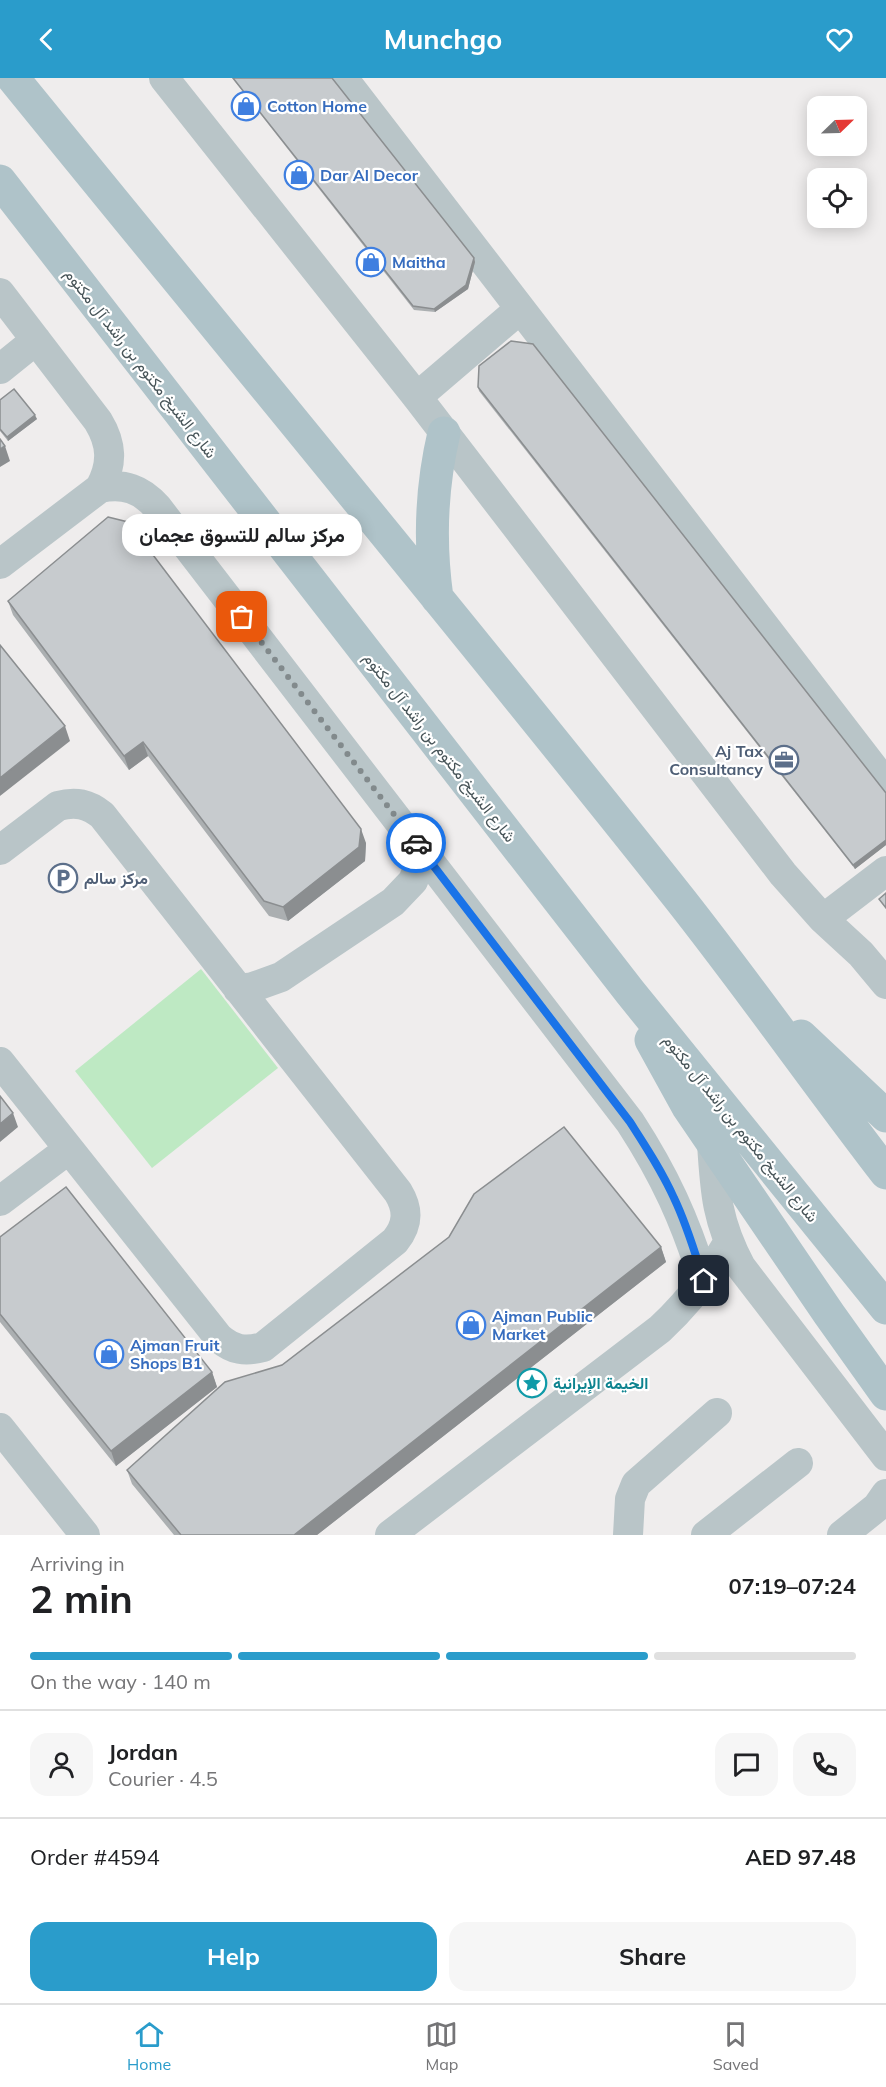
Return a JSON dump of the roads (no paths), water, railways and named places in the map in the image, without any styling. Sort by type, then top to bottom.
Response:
[{"type":"main road","points":[[13,78],[679,898],[762,1005],[886,1173]]},
{"type":"main road","name":"شارع الشيخ مكتوم بن راشد آل مكتوم","points":[[0,182],[630,992],[886,1308]]},
{"type":"main road","points":[[437,598],[431,543],[431,515],[436,469],[444,433]]},
{"type":"main road","points":[[630,992],[666,1070],[712,1143],[886,1394]]},
{"type":"main road","points":[[762,1005],[836,1067],[886,1116]]},
{"type":"street","points":[[164,78],[417,397],[783,874],[823,919],[861,954],[886,984]]},
{"type":"street","points":[[343,78],[886,784]]},
{"type":"street","points":[[0,293],[98,421],[106,434],[110,447],[107,476],[100,488],[0,564]]},
{"type":"street","points":[[417,397],[520,309]]},
{"type":"street","points":[[0,369],[36,340]]},
{"type":"street","points":[[100,488],[126,486],[138,490],[157,507],[630,1122],[654,1159],[674,1198],[691,1239],[704,1281]]},
{"type":"street","points":[[0,850],[58,806],[75,803],[93,807],[102,815],[403,1201],[406,1222],[402,1233],[262,1347],[239,1350],[228,1346],[219,1338],[0,1062]]},
{"type":"street","points":[[238,989],[253,987],[281,977],[393,902],[413,881],[424,854]]},
{"type":"street","points":[[823,919],[886,871]]},
{"type":"street","points":[[712,1143],[717,1201],[728,1243],[741,1267],[886,1456]]},
{"type":"street","points":[[0,1201],[69,1149]]},
{"type":"street","points":[[390,1535],[660,1329],[691,1298],[728,1243]]},
{"type":"street","points":[[628,1535],[630,1499],[636,1484],[717,1413]]},
{"type":"street","points":[[0,1428],[85,1535]]},
{"type":"street","points":[[706,1535],[798,1463]]},
{"type":"street","points":[[842,1535],[877,1507],[886,1494]]},
{"type":"place","name":"Cotton Home","points":[[246,106]]},
{"type":"place","name":"Dar Al Decor","points":[[299,175]]},
{"type":"place","name":"Maitha","points":[[371,262]]},
{"type":"place","name":"مركز سالم للتسوق عجمان","points":[[242,617]]},
{"type":"place","name":"Aj Tax Consultancy","points":[[784,760]]},
{"type":"place","name":"مركز سالم","points":[[63,878]]},
{"type":"place","name":"Ajman Public Market","points":[[471,1325]]},
{"type":"place","name":"Ajman Fruit Shops B1","points":[[109,1354]]},
{"type":"place","name":"الخيمة الإيرانية","points":[[532,1383]]}]
